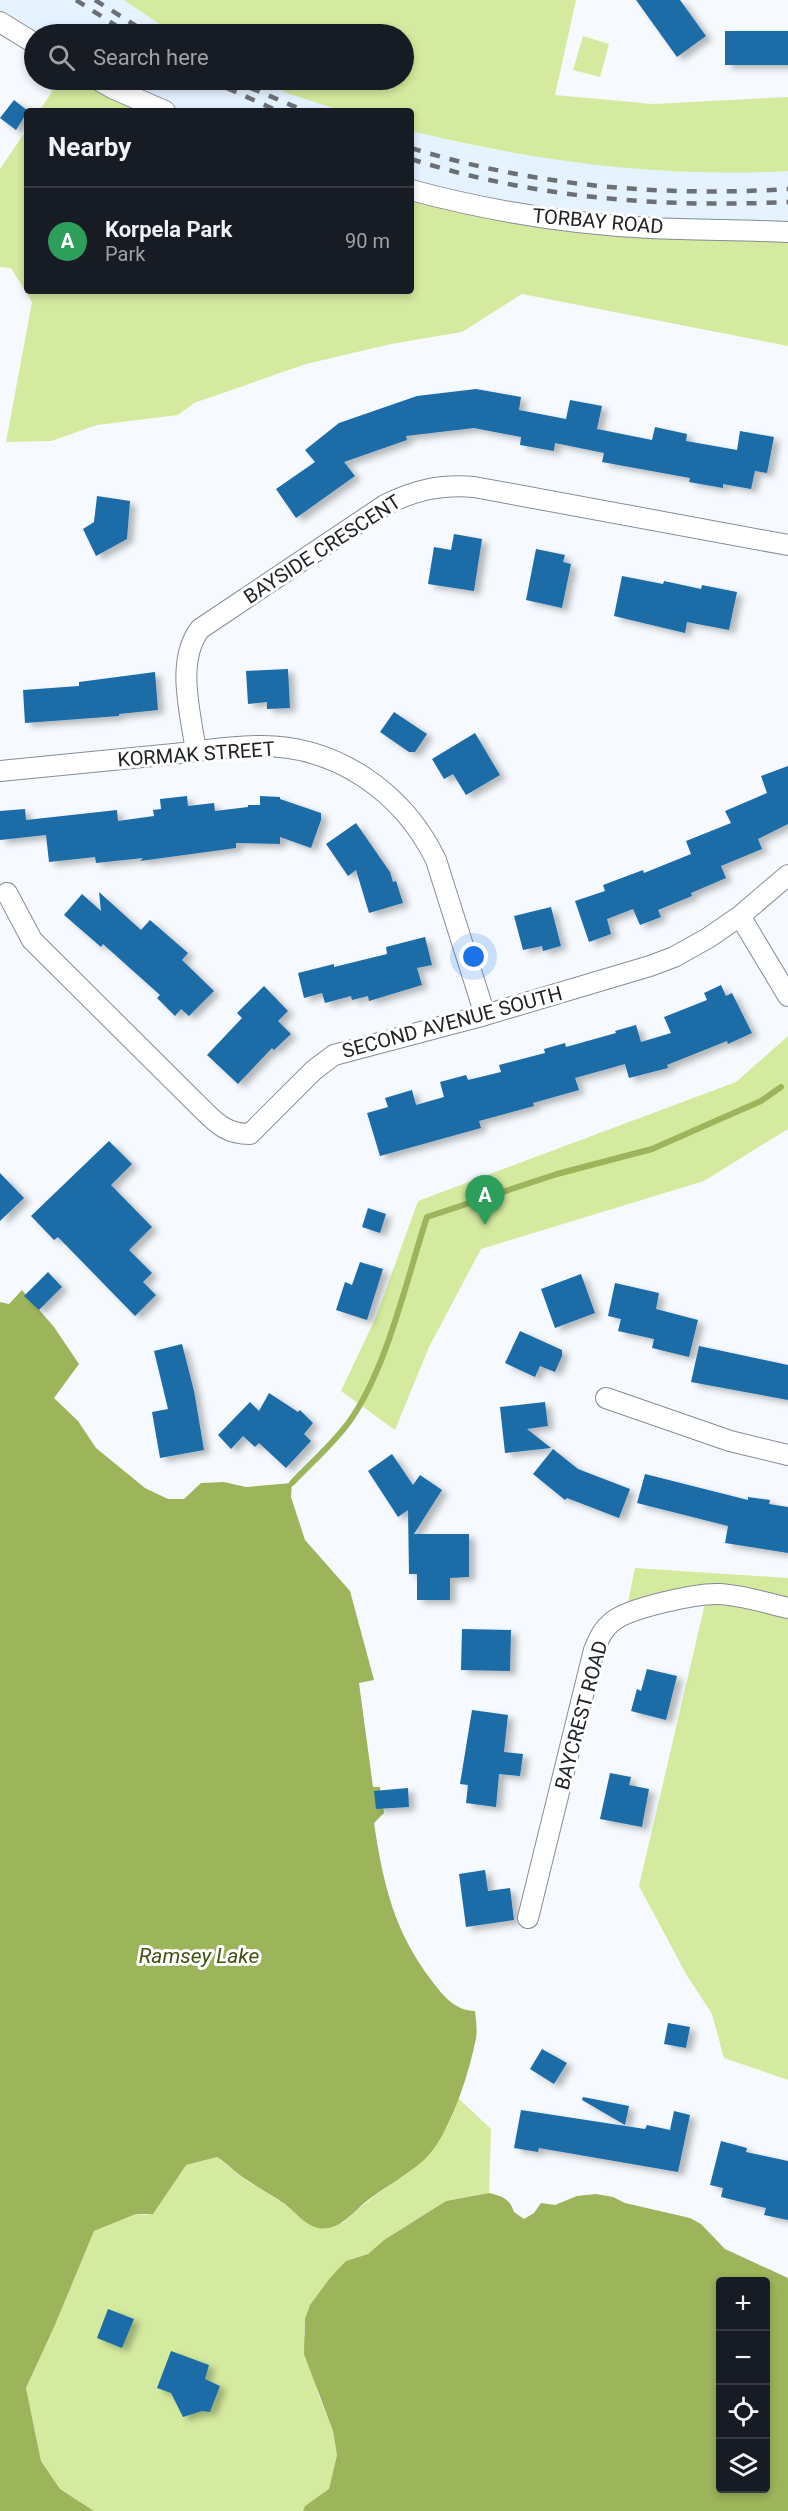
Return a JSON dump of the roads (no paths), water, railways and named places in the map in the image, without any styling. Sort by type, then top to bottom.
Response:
[{"type":"street","points":[[0,22],[24,36]]},
{"type":"street","points":[[116,90],[158,108]]},
{"type":"street","name":"TORBAY ROAD","points":[[414,191],[516,213],[583,222],[650,228],[788,232]]},
{"type":"street","name":"BAYSIDE CRESCENT","points":[[196,752],[187,664],[190,646],[200,628],[385,505],[406,494],[451,485],[474,487],[788,545]]},
{"type":"street","name":"KORMAK STREET","points":[[0,771],[258,746],[311,752],[358,772],[389,796],[414,822],[436,860],[485,1015]]},
{"type":"street","name":"SECOND AVENUE SOUTH","points":[[7,893],[32,940],[219,1126],[229,1132],[249,1134],[256,1130],[314,1070],[334,1055],[485,1015],[650,966],[690,949],[740,916],[788,875]]},
{"type":"street","points":[[740,916],[788,996]]},
{"type":"street","points":[[606,1398],[719,1438],[788,1455]]},
{"type":"street","name":"BAYCREST ROAD","points":[[528,1918],[600,1635],[625,1613],[687,1598],[718,1594],[788,1608]]},
{"type":"water","name":"Ramsey Lake","points":[[22,1290],[54,1327],[79,1364],[54,1398],[78,1421],[96,1448],[145,1488],[168,1499],[184,1499],[201,1483],[224,1482],[246,1487],[292,1483],[291,1497],[305,1540],[350,1591],[374,1680],[359,1683],[373,1787],[380,1787],[384,1813],[374,1823],[392,1906],[408,1944],[419,1963],[450,2002],[475,2011],[476,2027],[472,2057],[462,2088],[442,2137],[433,2150],[424,2160],[339,2224],[333,2227],[318,2228],[309,2224],[285,2204],[217,2157],[186,2165],[153,2214],[136,2214],[94,2231],[26,2388],[41,2461],[60,2489],[94,2511],[0,2511],[0,1302],[9,1304]]},
{"type":"water","points":[[489,2193],[498,2195],[505,2199],[514,2212],[524,2219],[534,2213],[541,2203],[555,2205],[577,2196],[596,2194],[690,2218],[701,2224],[725,2249],[788,2278],[788,2511],[303,2511],[305,2506],[329,2489],[337,2455],[333,2431],[304,2354],[305,2319],[310,2305],[346,2261],[368,2254],[384,2240],[446,2201]]},
{"type":"waterway","points":[[292,1483],[336,1438],[362,1401],[385,1351],[427,1217],[557,1174],[652,1149],[761,1101],[781,1087]]},
{"type":"railway","points":[[76,0],[113,24]]},
{"type":"railway","points":[[95,0],[133,24]]},
{"type":"railway","points":[[231,90],[271,108]]},
{"type":"railway","points":[[256,90],[298,108]]},
{"type":"railway","points":[[414,149],[504,172],[598,186],[692,191],[788,189]]},
{"type":"railway","points":[[414,160],[504,183],[598,197],[693,203],[788,202]]},
{"type":"place","name":"Korpela Park","points":[[485,1225]]}]
